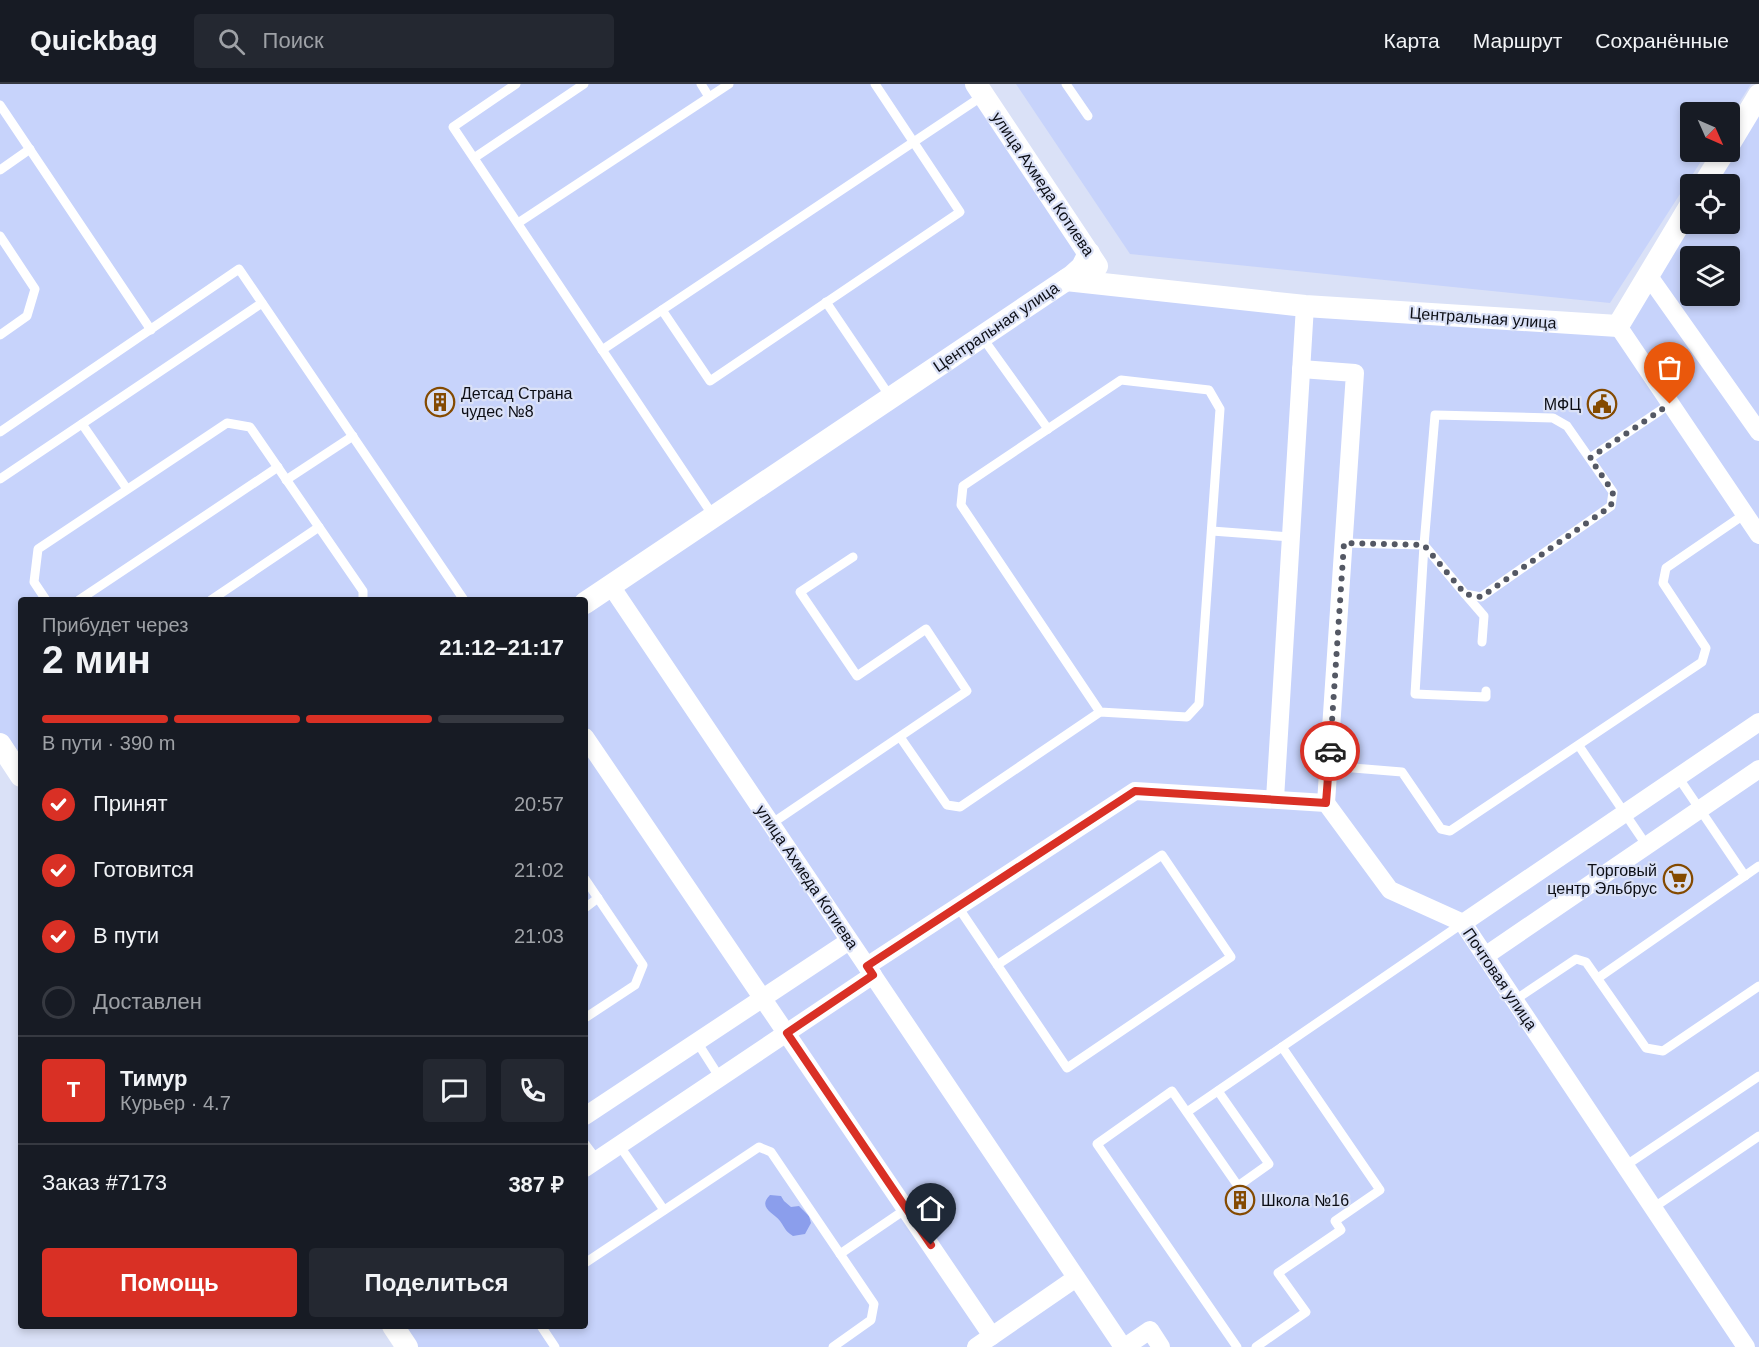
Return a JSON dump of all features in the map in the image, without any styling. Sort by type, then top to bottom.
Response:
[{"type":"street","name":"улица Ахмеда Котиева","points":[[980,89],[1109,285]]},
{"type":"street","points":[[1740,126],[1759,95]]},
{"type":"street","points":[[1680,222],[1618,326],[1759,535]]},
{"type":"street","points":[[1066,280],[1080,269],[1089,253]]},
{"type":"street","points":[[1648,275],[1758,430]]},
{"type":"street","name":"Центральная улица","points":[[588,601],[1066,280],[1305,306],[1618,326]]},
{"type":"street","points":[[1275,799],[1305,306]]},
{"type":"street","points":[[591,1164],[787,1033],[958,907],[1135,791],[1326,803],[1355,374],[1301,369]]},
{"type":"street","name":"улица Ахмеда Котиева","points":[[611,586],[1124,1347]]},
{"type":"street","points":[[1463,923],[1759,722]]},
{"type":"street","points":[[588,740],[992,1336]]},
{"type":"street","points":[[0,744],[18,771]]},
{"type":"street","points":[[1485,956],[1759,770]]},
{"type":"street","name":"Почтовая улица","points":[[1326,803],[1390,890],[1463,923],[1746,1347]]},
{"type":"street","points":[[588,1114],[849,941]]},
{"type":"street","points":[[976,1347],[1076,1278]]},
{"type":"street","points":[[395,1329],[407,1347]]},
{"type":"street","points":[[1124,1347],[1150,1330],[1161,1347]]},
{"type":"lane","points":[[516,84],[453,127],[714,517]]},
{"type":"lane","points":[[474,158],[584,84]]},
{"type":"lane","points":[[701,84],[710,97]]},
{"type":"lane","points":[[518,223],[729,84]]},
{"type":"lane","points":[[662,310],[710,381],[960,212],[875,84]]},
{"type":"lane","points":[[1066,84],[1088,116]]},
{"type":"lane","points":[[602,350],[914,142],[980,89]]},
{"type":"lane","points":[[0,105],[151,330]]},
{"type":"lane","points":[[0,170],[30,149]]},
{"type":"lane","points":[[0,236],[35,290],[27,316],[0,335]]},
{"type":"lane","points":[[0,432],[239,269],[462,597]]},
{"type":"lane","points":[[826,302],[891,398]]},
{"type":"lane","points":[[0,479],[262,303]]},
{"type":"lane","points":[[982,337],[1048,429]]},
{"type":"lane","points":[[900,737],[947,806],[960,807],[1100,712],[1186,717],[1199,704],[1220,409],[1209,390],[1120,380],[963,486],[961,505],[1100,712]]},
{"type":"lane","points":[[1590,458],[1670,404]]},
{"type":"lane","points":[[1465,594],[1481,597],[1611,506],[1613,492],[1567,426],[1553,418],[1435,415],[1415,694],[1486,697],[1486,691]]},
{"type":"lane","points":[[44,597],[34,582],[38,549],[227,423],[250,427],[363,591],[363,597]]},
{"type":"lane","points":[[82,424],[127,489]]},
{"type":"lane","points":[[286,480],[352,436]]},
{"type":"lane","points":[[83,597],[278,467]]},
{"type":"lane","points":[[1329,766],[1402,772],[1441,829],[1450,831],[1702,662],[1706,648],[1663,583],[1666,568],[1745,514]]},
{"type":"lane","points":[[215,597],[319,526]]},
{"type":"lane","points":[[1212,531],[1291,537]]},
{"type":"lane","points":[[1344,543],[1424,545],[1484,616],[1482,642]]},
{"type":"lane","points":[[771,824],[967,691],[926,629],[857,676],[800,592],[853,557]]},
{"type":"lane","points":[[1579,746],[1647,846]]},
{"type":"lane","points":[[1678,777],[1745,876]]},
{"type":"lane","points":[[958,907],[997,965],[1067,1068],[1231,957],[1162,855],[997,965]]},
{"type":"lane","points":[[1598,978],[1759,866]]},
{"type":"lane","points":[[588,883],[643,965],[635,985],[588,1016]]},
{"type":"lane","points":[[588,906],[598,898]]},
{"type":"lane","points":[[1187,1112],[1463,923]]},
{"type":"lane","points":[[1515,1000],[1576,959],[1586,962],[1646,1048],[1663,1051],[1759,986]]},
{"type":"lane","points":[[697,1042],[720,1078]]},
{"type":"lane","points":[[1256,1347],[1306,1312],[1278,1273],[1341,1230],[1335,1221],[1380,1190],[1282,1047]]},
{"type":"lane","points":[[1625,1166],[1759,1076]]},
{"type":"lane","points":[[1218,1091],[1269,1164],[1238,1186],[1172,1091],[1097,1144],[1237,1347]]},
{"type":"lane","points":[[1653,1208],[1759,1136]]},
{"type":"lane","points":[[619,1145],[664,1210]]},
{"type":"lane","points":[[588,1261],[759,1147],[771,1152],[874,1304],[871,1320],[833,1347]]},
{"type":"lane","points":[[840,1254],[906,1209]]},
{"type":"lane","points":[[543,1329],[555,1347]]},
{"type":"shaded area","points":[[0,84],[976,84],[1109,285],[1618,326],[1683,234],[1740,234],[1740,174],[1710,174],[1718,162],[1740,162],[1740,126],[1759,95],[1759,1347],[407,1347],[395,1329],[588,1329],[588,597],[18,597],[18,771],[0,744]]},
{"type":"shaded area","points":[[1016,84],[1751,84],[1740,102],[1680,102],[1680,162],[1701,162],[1693,174],[1680,174],[1680,194],[1610,303],[1130,254]]},
{"type":"shaded area","points":[[770,1195],[781,1196],[791,1207],[799,1206],[809,1216],[811,1223],[805,1234],[793,1236],[768,1210],[765,1203]]},
{"type":"way so far","points":[[1330,751],[1344,543],[1424,545],[1465,594],[1481,597],[1611,506],[1613,492],[1590,458],[1670,404]]},
{"type":"place","name":"Детсад Страна чудес №8","points":[[440,402]]},
{"type":"place","name":"МФЦ","points":[[1602,404]]},
{"type":"place","name":"Торговый центр Эльбрус","points":[[1678,879]]},
{"type":"place","name":"Школа №16","points":[[1240,1200]]},
{"type":"route","points":[[931,1245],[787,1033],[873,975],[867,966],[1135,791],[1326,803],[1330,751]]}]
